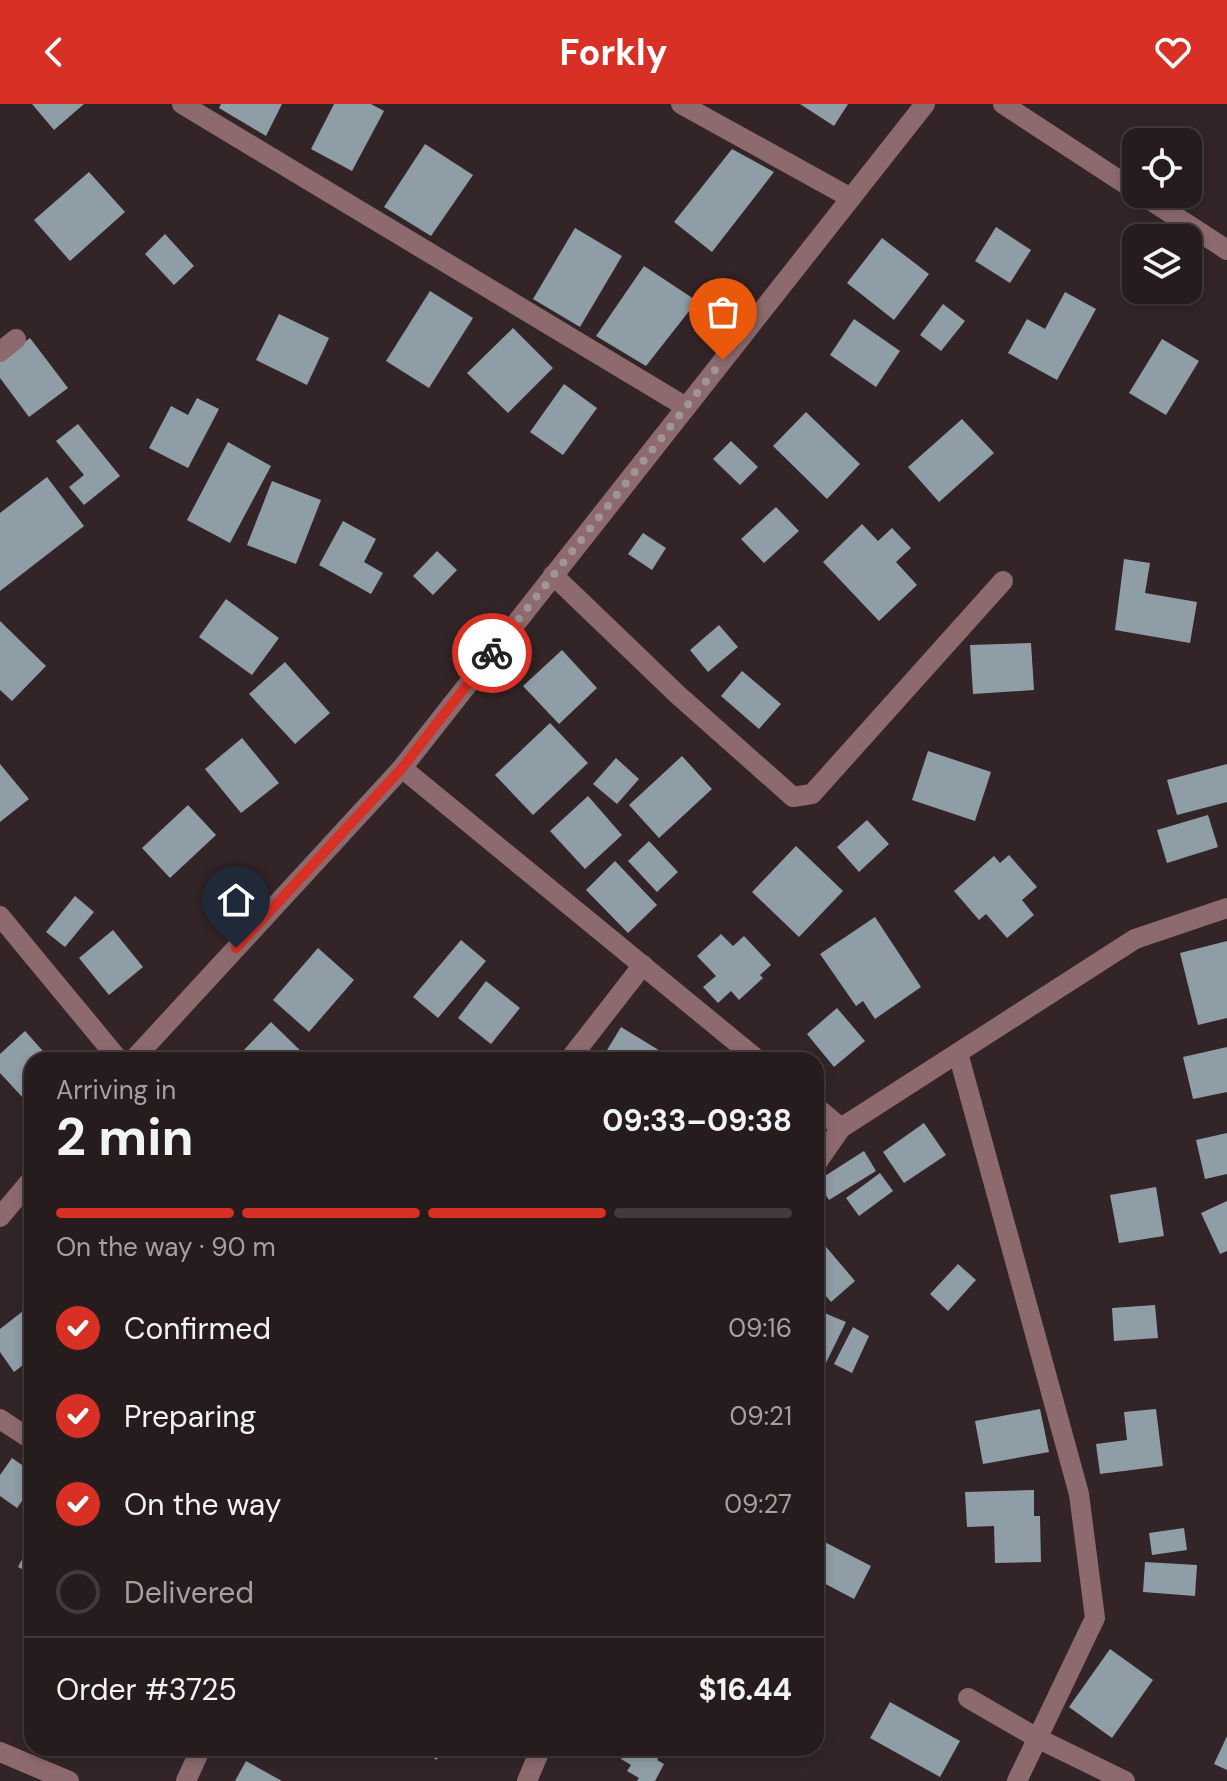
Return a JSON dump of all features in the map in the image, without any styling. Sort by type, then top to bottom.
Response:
[{"type":"street","points":[[182,104],[686,407]]},
{"type":"street","points":[[681,104],[851,198]]},
{"type":"street","points":[[140,1052],[402,768],[925,104]]},
{"type":"street","points":[[1003,104],[1122,182]]},
{"type":"street","points":[[1163,208],[1227,250]]},
{"type":"street","points":[[0,352],[16,339]]},
{"type":"street","points":[[553,575],[678,695],[793,797],[812,794],[1003,581]]},
{"type":"street","points":[[402,768],[748,1052]]},
{"type":"street","points":[[824,1152],[841,1128],[1135,939],[1227,908]]},
{"type":"street","points":[[0,916],[112,1052]]},
{"type":"street","points":[[575,1052],[643,965]]},
{"type":"street","points":[[958,1053],[1079,1494],[1095,1618],[1017,1781]]},
{"type":"street","points":[[824,1114],[841,1128]]},
{"type":"street","points":[[0,1217],[24,1188]]},
{"type":"street","points":[[0,1419],[24,1435]]},
{"type":"street","points":[[968,1698],[1039,1739],[1125,1781]]},
{"type":"street","points":[[0,1752],[69,1781]]},
{"type":"street","points":[[186,1781],[197,1756]]},
{"type":"street","points":[[527,1781],[538,1756]]},
{"type":"building","points":[[32,104],[84,104],[54,130]]},
{"type":"building","points":[[221,104],[282,104],[266,136],[219,108]]},
{"type":"building","points":[[334,104],[371,104],[384,111],[352,171],[311,149]]},
{"type":"building","points":[[800,104],[848,104],[834,126]]},
{"type":"building","points":[[425,144],[473,175],[431,236],[384,207]]},
{"type":"building","points":[[732,149],[774,172],[712,252],[674,222]]},
{"type":"building","points":[[89,172],[125,212],[70,261],[34,220]]},
{"type":"building","points":[[996,227],[1031,250],[1010,283],[975,261]]},
{"type":"building","points":[[575,228],[622,256],[580,327],[533,299]]},
{"type":"building","points":[[165,234],[194,266],[174,285],[145,254]]},
{"type":"building","points":[[882,238],[929,274],[894,320],[847,283]]},
{"type":"building","points":[[644,266],[697,301],[646,366],[596,336]]},
{"type":"building","points":[[430,291],[473,318],[429,388],[386,361]]},
{"type":"building","points":[[1065,292],[1096,309],[1057,380],[1008,353],[1027,319],[1045,329]]},
{"type":"building","points":[[943,304],[965,321],[941,351],[920,335]]},
{"type":"building","points":[[279,314],[329,338],[307,385],[256,360]]},
{"type":"building","points":[[854,319],[900,351],[876,387],[830,355]]},
{"type":"building","points":[[513,328],[553,368],[508,413],[467,373]]},
{"type":"building","points":[[30,338],[68,388],[29,417],[0,378],[0,361]]},
{"type":"building","points":[[1162,339],[1199,361],[1166,415],[1129,393]]},
{"type":"building","points":[[564,384],[597,408],[563,455],[530,432]]},
{"type":"building","points":[[197,398],[219,409],[188,468],[149,448],[171,406],[188,415]]},
{"type":"building","points":[[806,412],[860,464],[827,499],[773,446]]},
{"type":"building","points":[[962,419],[994,453],[939,502],[908,467]]},
{"type":"building","points":[[78,424],[120,476],[84,505],[69,487],[84,475],[56,441]]},
{"type":"building","points":[[731,441],[758,467],[740,485],[713,459]]},
{"type":"building","points":[[228,442],[271,466],[230,543],[187,520]]},
{"type":"building","points":[[47,477],[84,526],[0,591],[0,513]]},
{"type":"building","points":[[272,481],[321,500],[296,564],[247,545]]},
{"type":"building","points":[[776,507],[799,531],[764,563],[741,539]]},
{"type":"building","points":[[343,521],[376,539],[364,562],[383,573],[371,594],[319,565]]},
{"type":"building","points":[[862,524],[878,541],[892,528],[911,548],[896,562],[917,585],[879,621],[823,562]]},
{"type":"building","points":[[643,533],[666,548],[652,570],[628,554]]},
{"type":"building","points":[[437,551],[457,570],[433,595],[413,576]]},
{"type":"building","points":[[1124,559],[1150,563],[1145,593],[1197,602],[1190,643],[1115,630]]},
{"type":"building","points":[[226,599],[279,638],[252,675],[199,637]]},
{"type":"building","points":[[0,621],[46,666],[12,701],[0,690]]},
{"type":"building","points":[[719,625],[738,647],[708,672],[690,650]]},
{"type":"building","points":[[1031,643],[1034,690],[973,694],[970,645]]},
{"type":"building","points":[[562,650],[597,688],[559,724],[523,686]]},
{"type":"building","points":[[285,662],[330,713],[295,744],[249,694]]},
{"type":"building","points":[[742,671],[781,704],[759,729],[721,696]]},
{"type":"building","points":[[550,723],[588,763],[533,815],[495,775]]},
{"type":"building","points":[[242,738],[279,783],[241,813],[205,769]]},
{"type":"building","points":[[928,751],[991,772],[975,821],[912,800]]},
{"type":"building","points":[[682,756],[712,789],[659,838],[629,805]]},
{"type":"building","points":[[616,758],[639,779],[617,804],[593,784]]},
{"type":"building","points":[[0,764],[29,799],[0,822]]},
{"type":"building","points":[[1227,764],[1227,802],[1177,815],[1167,780]]},
{"type":"building","points":[[588,796],[622,835],[585,869],[550,831]]},
{"type":"building","points":[[188,805],[216,835],[170,878],[142,848]]},
{"type":"building","points":[[1208,815],[1218,847],[1167,863],[1157,830]]},
{"type":"building","points":[[867,820],[889,844],[859,872],[837,847]]},
{"type":"building","points":[[649,841],[678,872],[657,892],[628,861]]},
{"type":"building","points":[[796,846],[843,891],[799,937],[752,892]]},
{"type":"building","points":[[1009,855],[1037,887],[1022,900],[1034,915],[1007,938],[986,914],[979,920],[954,891],[994,856],[1000,863]]},
{"type":"building","points":[[615,861],[657,905],[628,933],[586,890]]},
{"type":"building","points":[[75,896],[94,912],[65,947],[46,932]]},
{"type":"building","points":[[875,917],[921,987],[875,1019],[863,1001],[856,1006],[820,954]]},
{"type":"building","points":[[113,930],[143,967],[109,995],[79,958]]},
{"type":"building","points":[[721,934],[733,946],[744,936],[771,965],[760,975],[763,978],[739,1000],[731,991],[718,1003],[703,987],[716,976],[697,956]]},
{"type":"building","points":[[461,940],[486,961],[438,1018],[413,997]]},
{"type":"building","points":[[1227,941],[1227,1018],[1198,1025],[1180,953]]},
{"type":"building","points":[[318,948],[354,980],[309,1032],[273,1000]]},
{"type":"building","points":[[486,981],[520,1008],[491,1044],[458,1018]]},
{"type":"building","points":[[837,1008],[865,1041],[834,1067],[807,1034]]},
{"type":"building","points":[[271,1022],[302,1052],[242,1052]]},
{"type":"building","points":[[621,1027],[662,1052],[606,1052]]},
{"type":"building","points":[[25,1031],[44,1052],[24,1052],[24,1099],[0,1073],[0,1054]]},
{"type":"building","points":[[1227,1047],[1227,1092],[1193,1099],[1183,1057]]},
{"type":"building","points":[[924,1123],[946,1155],[904,1183],[883,1152]]},
{"type":"building","points":[[1227,1133],[1227,1174],[1205,1179],[1196,1140]]},
{"type":"building","points":[[864,1151],[876,1171],[829,1200],[824,1192],[824,1177]]},
{"type":"building","points":[[880,1173],[893,1191],[859,1216],[846,1198]]},
{"type":"building","points":[[1156,1187],[1164,1236],[1119,1243],[1110,1195]]},
{"type":"building","points":[[1227,1201],[1227,1251],[1220,1254],[1201,1213]]},
{"type":"building","points":[[824,1244],[855,1281],[831,1302],[824,1294]]},
{"type":"building","points":[[958,1264],[976,1280],[948,1311],[930,1294]]},
{"type":"building","points":[[1155,1305],[1158,1338],[1114,1341],[1112,1308]]},
{"type":"building","points":[[24,1310],[24,1364],[14,1372],[0,1352],[0,1329]]},
{"type":"building","points":[[824,1313],[846,1322],[824,1367]]},
{"type":"building","points":[[853,1327],[869,1336],[852,1373],[834,1364]]},
{"type":"building","points":[[1040,1409],[1049,1452],[983,1464],[975,1421]]},
{"type":"building","points":[[1156,1409],[1163,1466],[1100,1474],[1096,1444],[1127,1440],[1124,1412]]},
{"type":"building","points":[[12,1458],[24,1466],[24,1498],[17,1508],[0,1496],[0,1475]]},
{"type":"building","points":[[1034,1490],[1034,1516],[1040,1516],[1041,1562],[995,1563],[994,1526],[967,1527],[965,1492]]},
{"type":"building","points":[[1184,1528],[1187,1550],[1152,1555],[1149,1533]]},
{"type":"building","points":[[824,1542],[871,1566],[854,1599],[824,1583]]},
{"type":"building","points":[[24,1555],[24,1570],[18,1567]]},
{"type":"building","points":[[1145,1562],[1197,1565],[1195,1596],[1143,1592]]},
{"type":"building","points":[[1110,1649],[1153,1680],[1112,1738],[1069,1707]]},
{"type":"building","points":[[890,1702],[960,1741],[940,1777],[870,1738]]},
{"type":"building","points":[[1227,1736],[1227,1770],[1214,1764]]},
{"type":"building","points":[[623,1756],[660,1756],[657,1760],[664,1764],[655,1781],[637,1781],[639,1778],[627,1771],[631,1765],[621,1759]]},
{"type":"building","points":[[246,1761],[282,1781],[235,1781]]},
{"type":"way so far","points":[[492,653],[723,360]]},
{"type":"route","points":[[236,948],[402,768],[492,653]]}]
